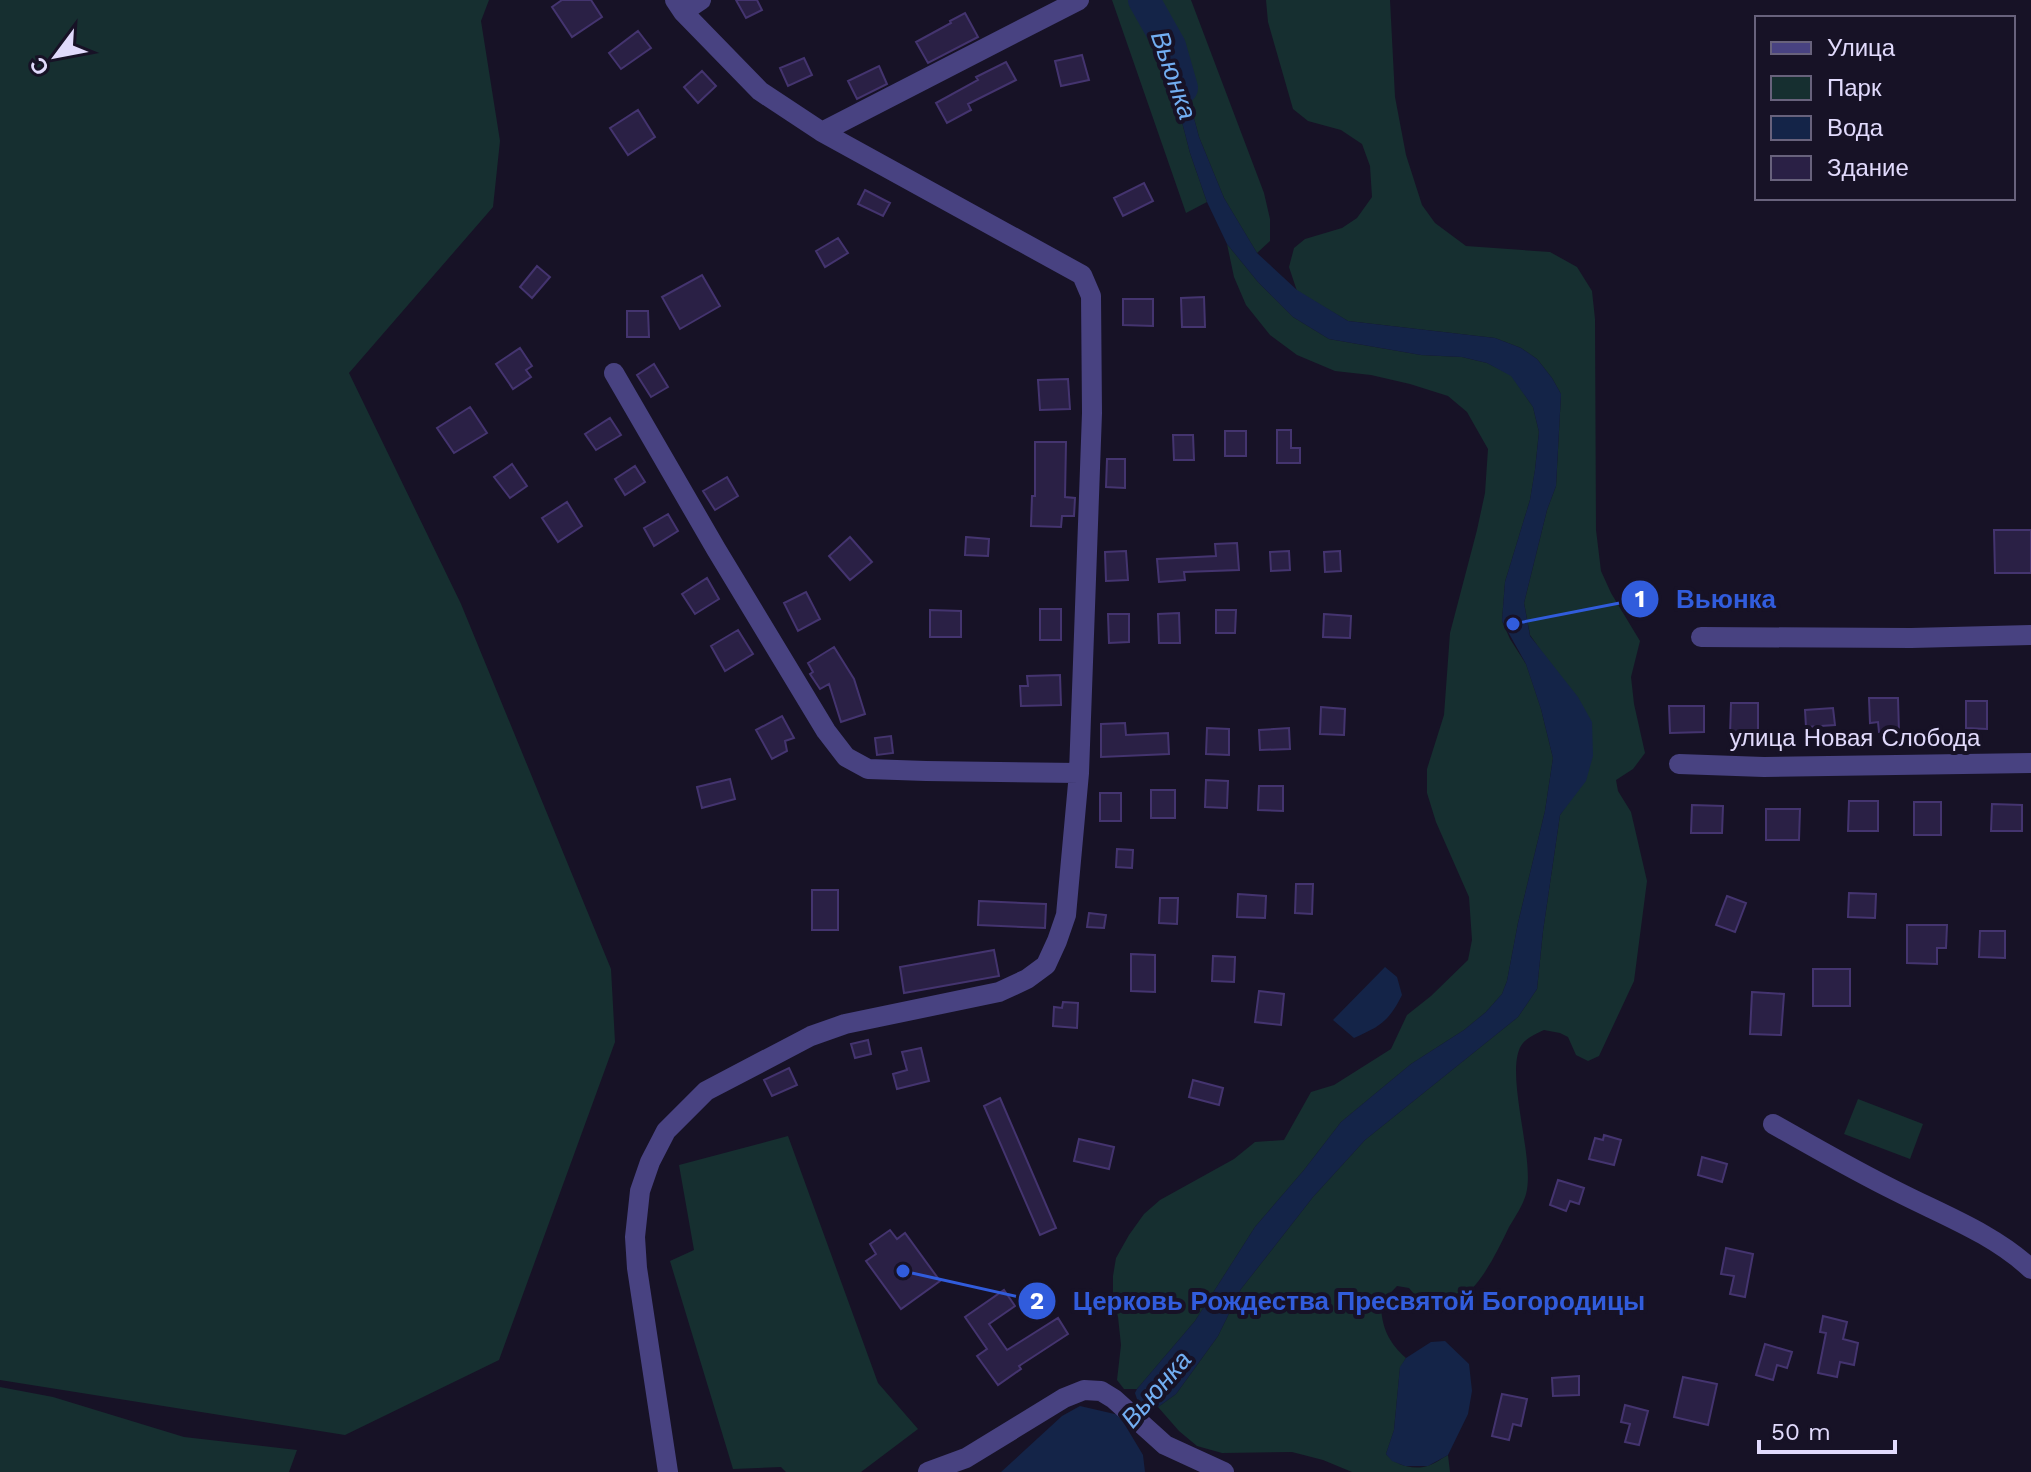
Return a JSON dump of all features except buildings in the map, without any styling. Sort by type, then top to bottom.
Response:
[{"type":"street","points":[[668,1472],[635,1237],[640,1191],[666,1131],[706,1091],[811,1036],[845,1024],[999,992],[1027,979],[1046,965],[1057,941],[1066,915],[1079,773],[1092,413],[1091,296],[1082,275],[822,132],[760,91],[679,6],[701,0]]},
{"type":"street","points":[[822,132],[1079,0]]},
{"type":"street","points":[[614,373],[818,718],[846,757],[868,769],[1079,773]]},
{"type":"street","points":[[1701,637],[2031,635]]},
{"type":"street","name":"улица Новая Слобода","points":[[1679,764],[1764,767],[2031,763]]},
{"type":"street","points":[[1773,1124],[1853,1170],[1986,1236],[2030,1264]]},
{"type":"street","points":[[928,1472],[966,1458],[1064,1398],[1093,1390],[1114,1399],[1165,1445],[1224,1472]]},
{"type":"green space","points":[[0,0],[489,0],[481,21],[500,141],[493,207],[349,373],[461,604],[611,969],[615,1042],[499,1360],[345,1435],[0,1380]]},
{"type":"green space","points":[[1112,0],[1134,0],[1165,47],[1190,153],[1207,202],[1186,213]]},
{"type":"green space","points":[[1153,0],[1191,0],[1264,193],[1270,219],[1270,241],[1257,253],[1224,198],[1199,137],[1176,51]]},
{"type":"green space","points":[[1266,0],[1390,0],[1395,97],[1406,155],[1422,205],[1435,223],[1466,246],[1550,252],[1577,267],[1592,291],[1595,319],[1596,530],[1601,571],[1640,641],[1631,677],[1645,753],[1633,769],[1616,780],[1618,791],[1631,812],[1647,881],[1634,981],[1599,1056],[1588,1061],[1576,1055],[1568,1037],[1544,1030],[1523,1043],[1516,1072],[1527,1159],[1526,1194],[1479,1280],[1458,1302],[1430,1313],[1409,1288],[1397,1286],[1381,1303],[1387,1334],[1406,1358],[1400,1368],[1394,1430],[1386,1454],[1400,1464],[1418,1468],[1448,1455],[1450,1472],[1352,1472],[1292,1452],[1222,1453],[1197,1446],[1158,1407],[1176,1394],[1218,1336],[1241,1289],[1313,1197],[1365,1140],[1518,1017],[1537,989],[1560,815],[1571,799],[1546,658],[1530,635],[1524,603],[1556,486],[1561,394],[1537,359],[1521,348],[1495,338],[1348,321],[1297,291],[1289,267],[1294,248],[1305,239],[1342,228],[1357,218],[1372,197],[1370,166],[1362,144],[1341,130],[1308,121],[1293,109],[1268,22]]},
{"type":"green space","points":[[1227,244],[1258,282],[1293,317],[1329,339],[1487,363],[1511,375],[1533,407],[1539,432],[1535,470],[1530,500],[1505,582],[1502,621],[1526,664],[1553,758],[1545,811],[1502,994],[1464,1030],[1411,1064],[1341,1122],[1255,1227],[1195,1321],[1137,1389],[1124,1389],[1117,1380],[1121,1345],[1113,1276],[1116,1258],[1144,1214],[1160,1200],[1234,1159],[1255,1142],[1284,1140],[1311,1092],[1334,1085],[1391,1049],[1407,1015],[1468,960],[1472,940],[1469,897],[1436,822],[1427,793],[1427,769],[1444,715],[1450,633],[1485,493],[1488,449],[1467,412],[1448,396],[1371,375],[1335,371],[1297,355],[1270,335],[1246,305],[1234,277]]},
{"type":"green space","points":[[1858,1099],[1923,1124],[1910,1159],[1844,1134]]},
{"type":"green space","points":[[788,1136],[878,1383],[918,1429],[861,1472],[786,1472],[781,1467],[733,1469],[670,1261],[694,1250],[679,1165]]},
{"type":"green space","points":[[0,1387],[53,1397],[184,1437],[297,1450],[289,1472],[0,1472]]},
{"type":"water","points":[[1170,46],[1176,51],[1199,137],[1224,198],[1257,253],[1297,290],[1348,321],[1495,338],[1521,348],[1537,359],[1552,378],[1561,394],[1556,486],[1524,603],[1530,636],[1578,697],[1592,722],[1593,756],[1586,781],[1560,815],[1537,989],[1518,1017],[1365,1140],[1313,1197],[1241,1289],[1218,1336],[1176,1394],[1158,1407],[1146,1410],[1139,1405],[1135,1393],[1137,1389],[1195,1321],[1255,1227],[1341,1122],[1411,1064],[1464,1030],[1502,994],[1545,811],[1553,758],[1526,664],[1502,621],[1505,582],[1530,500],[1535,470],[1539,432],[1533,407],[1511,376],[1487,363],[1329,339],[1293,317],[1258,282],[1227,244],[1207,202],[1190,153],[1169,71],[1165,47]]},
{"type":"water","points":[[1385,967],[1397,977],[1402,995],[1383,1022],[1354,1038],[1333,1020]]},
{"type":"water","points":[[1445,1341],[1469,1364],[1472,1391],[1468,1414],[1448,1455],[1428,1466],[1405,1466],[1392,1461],[1386,1454],[1394,1430],[1400,1367],[1406,1358],[1431,1342]]},
{"type":"water","points":[[1080,1406],[1119,1415],[1143,1455],[1145,1472],[1001,1472],[1062,1416]]},
{"type":"waterway","name":"Вьюнка","points":[[1144,0],[1170,46],[1182,88]]},
{"type":"place","name":"Вьюнка","points":[[1513,624]]},
{"type":"place","name":"Церковь Рождества Пресвятой Богородицы","points":[[903,1271]]}]
